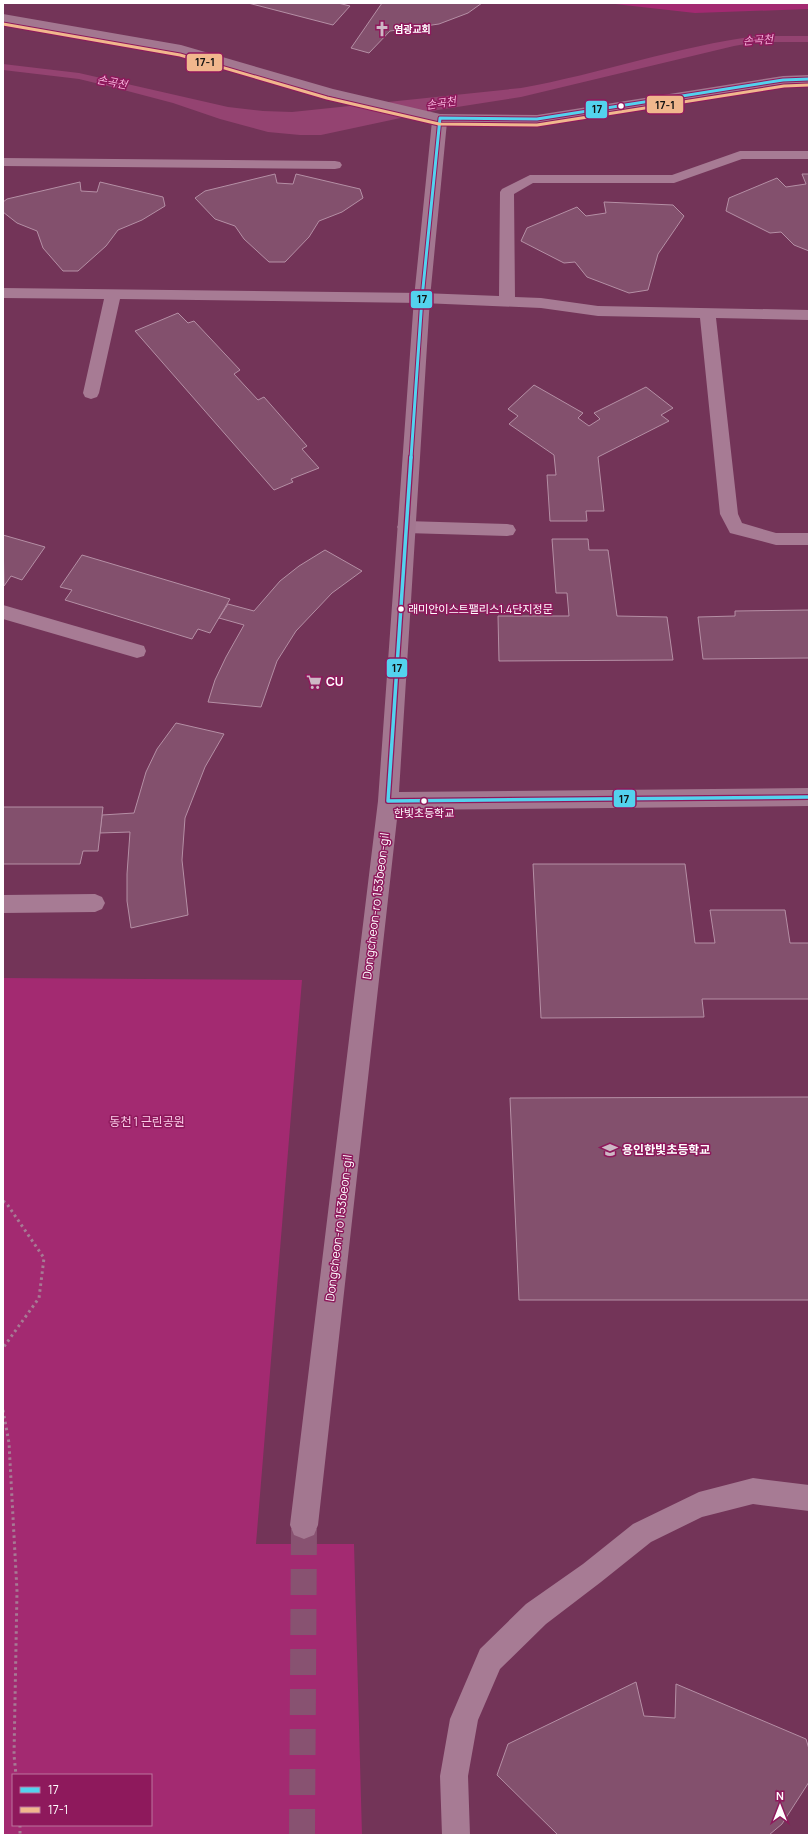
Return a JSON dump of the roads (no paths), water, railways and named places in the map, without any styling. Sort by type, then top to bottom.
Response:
[{"type":"street","points":[[3,18],[181,49],[329,92],[440,118],[537,119],[783,80],[809,78]]},
{"type":"street","name":"Dongcheon-ro 153beon-gil","points":[[304,1525],[388,800],[422,298],[440,118]]},
{"type":"street","points":[[388,800],[809,797]]},
{"type":"lane","points":[[507,302],[507,192],[530,179],[674,179],[740,155],[809,155]]},
{"type":"lane","points":[[3,162],[336,165]]},
{"type":"lane","points":[[3,293],[422,298],[541,303],[598,311],[707,312],[809,316]]},
{"type":"lane","points":[[91,393],[113,295]]},
{"type":"lane","points":[[707,312],[729,514],[736,528],[776,539],[809,539]]},
{"type":"lane","points":[[406,527],[506,530]]},
{"type":"lane","points":[[3,612],[137,651]]},
{"type":"lane","points":[[3,904],[95,903]]},
{"type":"lane","points":[[456,1835],[454,1776],[464,1719],[490,1660],[536,1614],[592,1573],[642,1533],[699,1505],[753,1491],[809,1498]]},
{"type":"water","name":"손곡천","points":[[758,36],[809,36],[809,42],[757,42],[734,46],[521,97],[438,110],[321,135],[268,132],[220,119],[173,103],[79,79],[3,70],[3,64],[79,73],[228,107],[263,111],[292,112],[521,88],[698,46]]},
{"type":"tunnel","points":[[302,1835],[304,1525]]},
{"type":"place","name":"염광교회","points":[[382,29]]},
{"type":"place","name":"래미안이스트팰리스1.4단지정문","points":[[401,609]]},
{"type":"place","name":"CU","points":[[314,682]]},
{"type":"place","name":"한빛초등학교","points":[[424,801]]},
{"type":"place","name":"용인한빛초등학교","points":[[610,1150]]},
{"type":"park label","name":"동천 1 근린공원","points":[[147,1122]]}]
